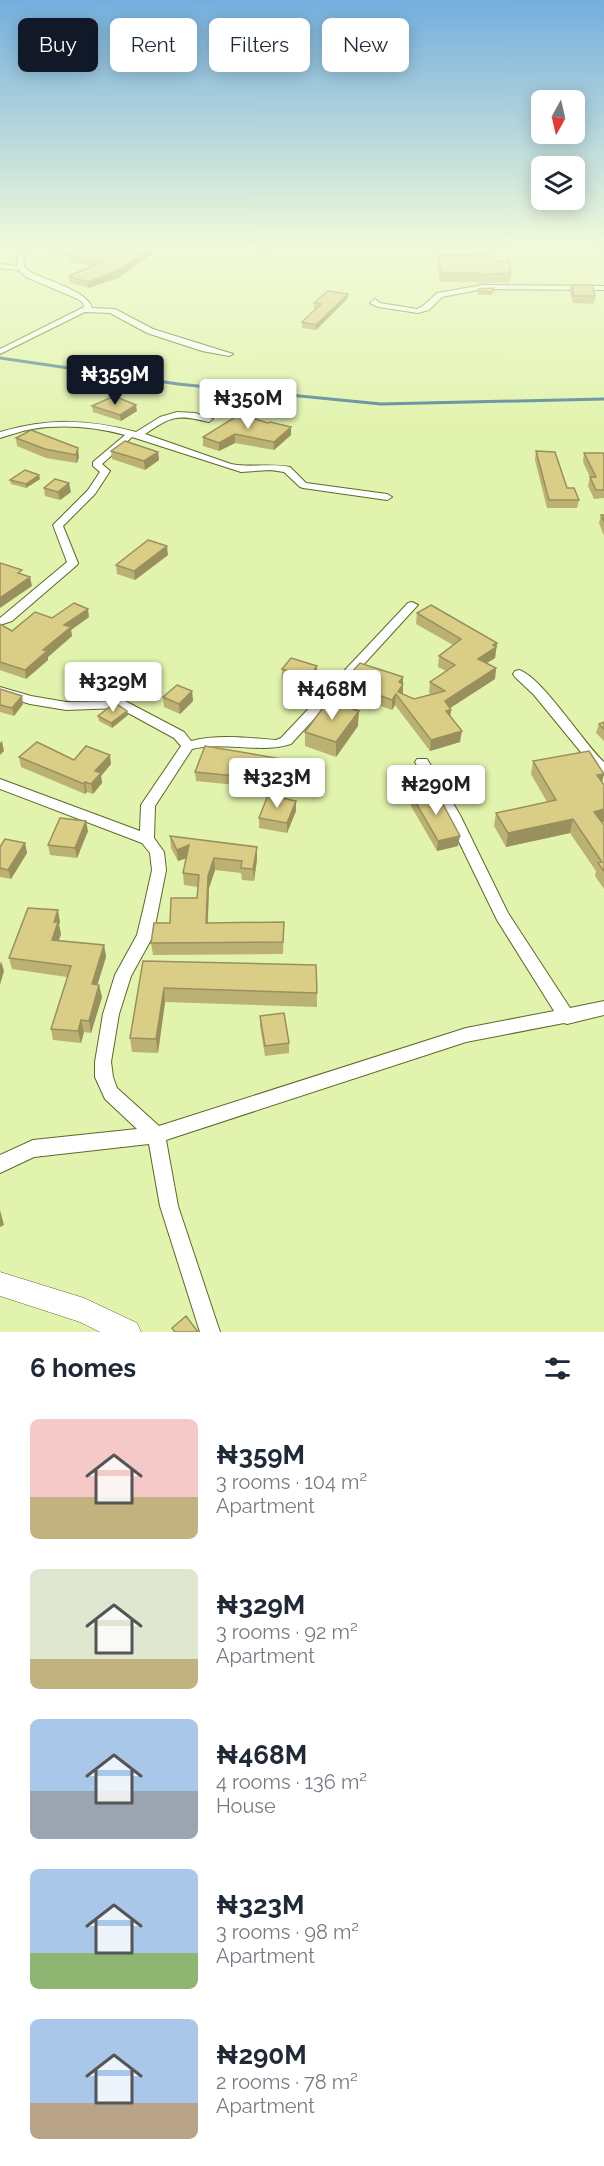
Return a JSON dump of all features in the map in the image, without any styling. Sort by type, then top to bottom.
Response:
[{"type":"street","points":[[0,352],[86,307]]},
{"type":"street","points":[[392,307],[418,311],[427,307]]},
{"type":"street","points":[[84,310],[112,311],[150,331],[205,349],[229,354]]},
{"type":"street","points":[[0,622],[25,605],[73,563],[58,525],[92,492],[105,471],[96,464],[133,435],[168,415],[178,412],[209,419]]},
{"type":"street","points":[[0,435],[46,422],[94,424],[228,466],[247,469],[270,467],[287,469],[303,485],[387,497]]},
{"type":"street","points":[[147,839],[148,805],[188,746],[227,741],[276,744],[286,741],[412,605]]},
{"type":"street","points":[[519,674],[538,692],[591,758],[603,767]]},
{"type":"street","points":[[0,691],[30,700],[66,706],[121,704],[179,735],[188,746]]},
{"type":"street","points":[[422,762],[453,815],[502,916],[567,1017]]},
{"type":"street","points":[[0,784],[147,839],[157,852],[159,870],[145,936],[123,975],[111,1014],[103,1062],[104,1077],[111,1093],[156,1135],[169,1206],[210,1332]]},
{"type":"street","points":[[0,1164],[33,1149],[156,1135],[450,1040],[604,1008]]},
{"type":"street","points":[[0,1284],[84,1311],[128,1332]]},
{"type":"building","points":[[318,307],[334,307],[316,325],[302,322]]},
{"type":"building","points":[[114,396],[136,405],[120,415],[92,406]]},
{"type":"building","points":[[240,414],[268,423],[291,427],[274,442],[235,434],[219,443],[203,437]]},
{"type":"building","points":[[31,430],[78,448],[76,455],[45,449],[16,438]]},
{"type":"building","points":[[125,441],[158,452],[144,461],[111,451]]},
{"type":"building","points":[[536,451],[555,452],[567,488],[574,488],[579,500],[549,500]]},
{"type":"building","points":[[584,453],[603,453],[604,490],[596,490],[590,477],[596,477]]},
{"type":"building","points":[[25,470],[39,475],[26,484],[10,480]]},
{"type":"building","points":[[55,479],[69,483],[58,492],[44,488]]},
{"type":"building","points":[[148,540],[167,546],[134,571],[116,565]]},
{"type":"building","points":[[0,563],[22,570],[18,573],[30,577],[0,598]]},
{"type":"building","points":[[74,603],[88,609],[64,625],[71,627],[43,650],[47,651],[25,670],[0,662],[0,624],[12,631],[35,612],[52,618]]},
{"type":"building","points":[[431,605],[497,643],[493,645],[496,647],[478,659],[496,668],[445,701],[451,710],[446,711],[462,731],[431,740],[396,694],[392,700],[343,682],[360,663],[403,677],[399,682],[403,684],[398,692],[414,699],[445,691],[430,682],[455,665],[439,656],[461,639],[417,613]]},
{"type":"building","points":[[291,658],[317,666],[309,677],[282,669]]},
{"type":"building","points":[[177,685],[192,691],[179,704],[163,697]]},
{"type":"building","points":[[0,689],[22,696],[12,708],[0,705]]},
{"type":"building","points":[[328,701],[359,711],[336,742],[305,732]]},
{"type":"building","points":[[118,705],[127,711],[111,723],[98,716],[111,706]]},
{"type":"building","points":[[37,742],[74,760],[86,746],[110,755],[95,771],[101,773],[91,784],[85,782],[84,784],[19,757]]},
{"type":"building","points":[[205,746],[282,759],[277,780],[195,772]]},
{"type":"building","points":[[589,751],[604,774],[597,775],[604,785],[604,809],[594,812],[604,825],[604,871],[598,863],[602,862],[573,819],[508,833],[496,813],[556,800],[533,761]]},
{"type":"building","points":[[436,791],[460,836],[438,841],[412,796]]},
{"type":"building","points":[[268,795],[296,801],[287,823],[259,818]]},
{"type":"building","points":[[60,818],[86,821],[75,848],[48,845]]},
{"type":"building","points":[[170,836],[257,847],[253,869],[241,868],[242,861],[214,858],[208,876],[206,923],[284,922],[283,942],[151,943],[154,923],[170,923],[171,898],[197,898],[199,875],[183,873],[189,845],[177,850]]},
{"type":"building","points":[[5,839],[25,843],[8,870],[0,868],[0,847]]},
{"type":"building","points":[[28,908],[58,910],[54,922],[58,922],[52,940],[104,945],[92,984],[99,985],[89,1021],[81,1020],[78,1031],[51,1029],[71,966],[9,958]]},
{"type":"building","points":[[143,961],[316,965],[317,993],[164,988],[156,1039],[130,1038]]},
{"type":"building","points":[[284,1013],[289,1043],[265,1046],[260,1016]]},
{"type":"building","points":[[186,1316],[198,1332],[175,1332],[172,1328]]},
{"type":"waterway","points":[[0,358],[178,384],[381,404],[604,399]]}]
